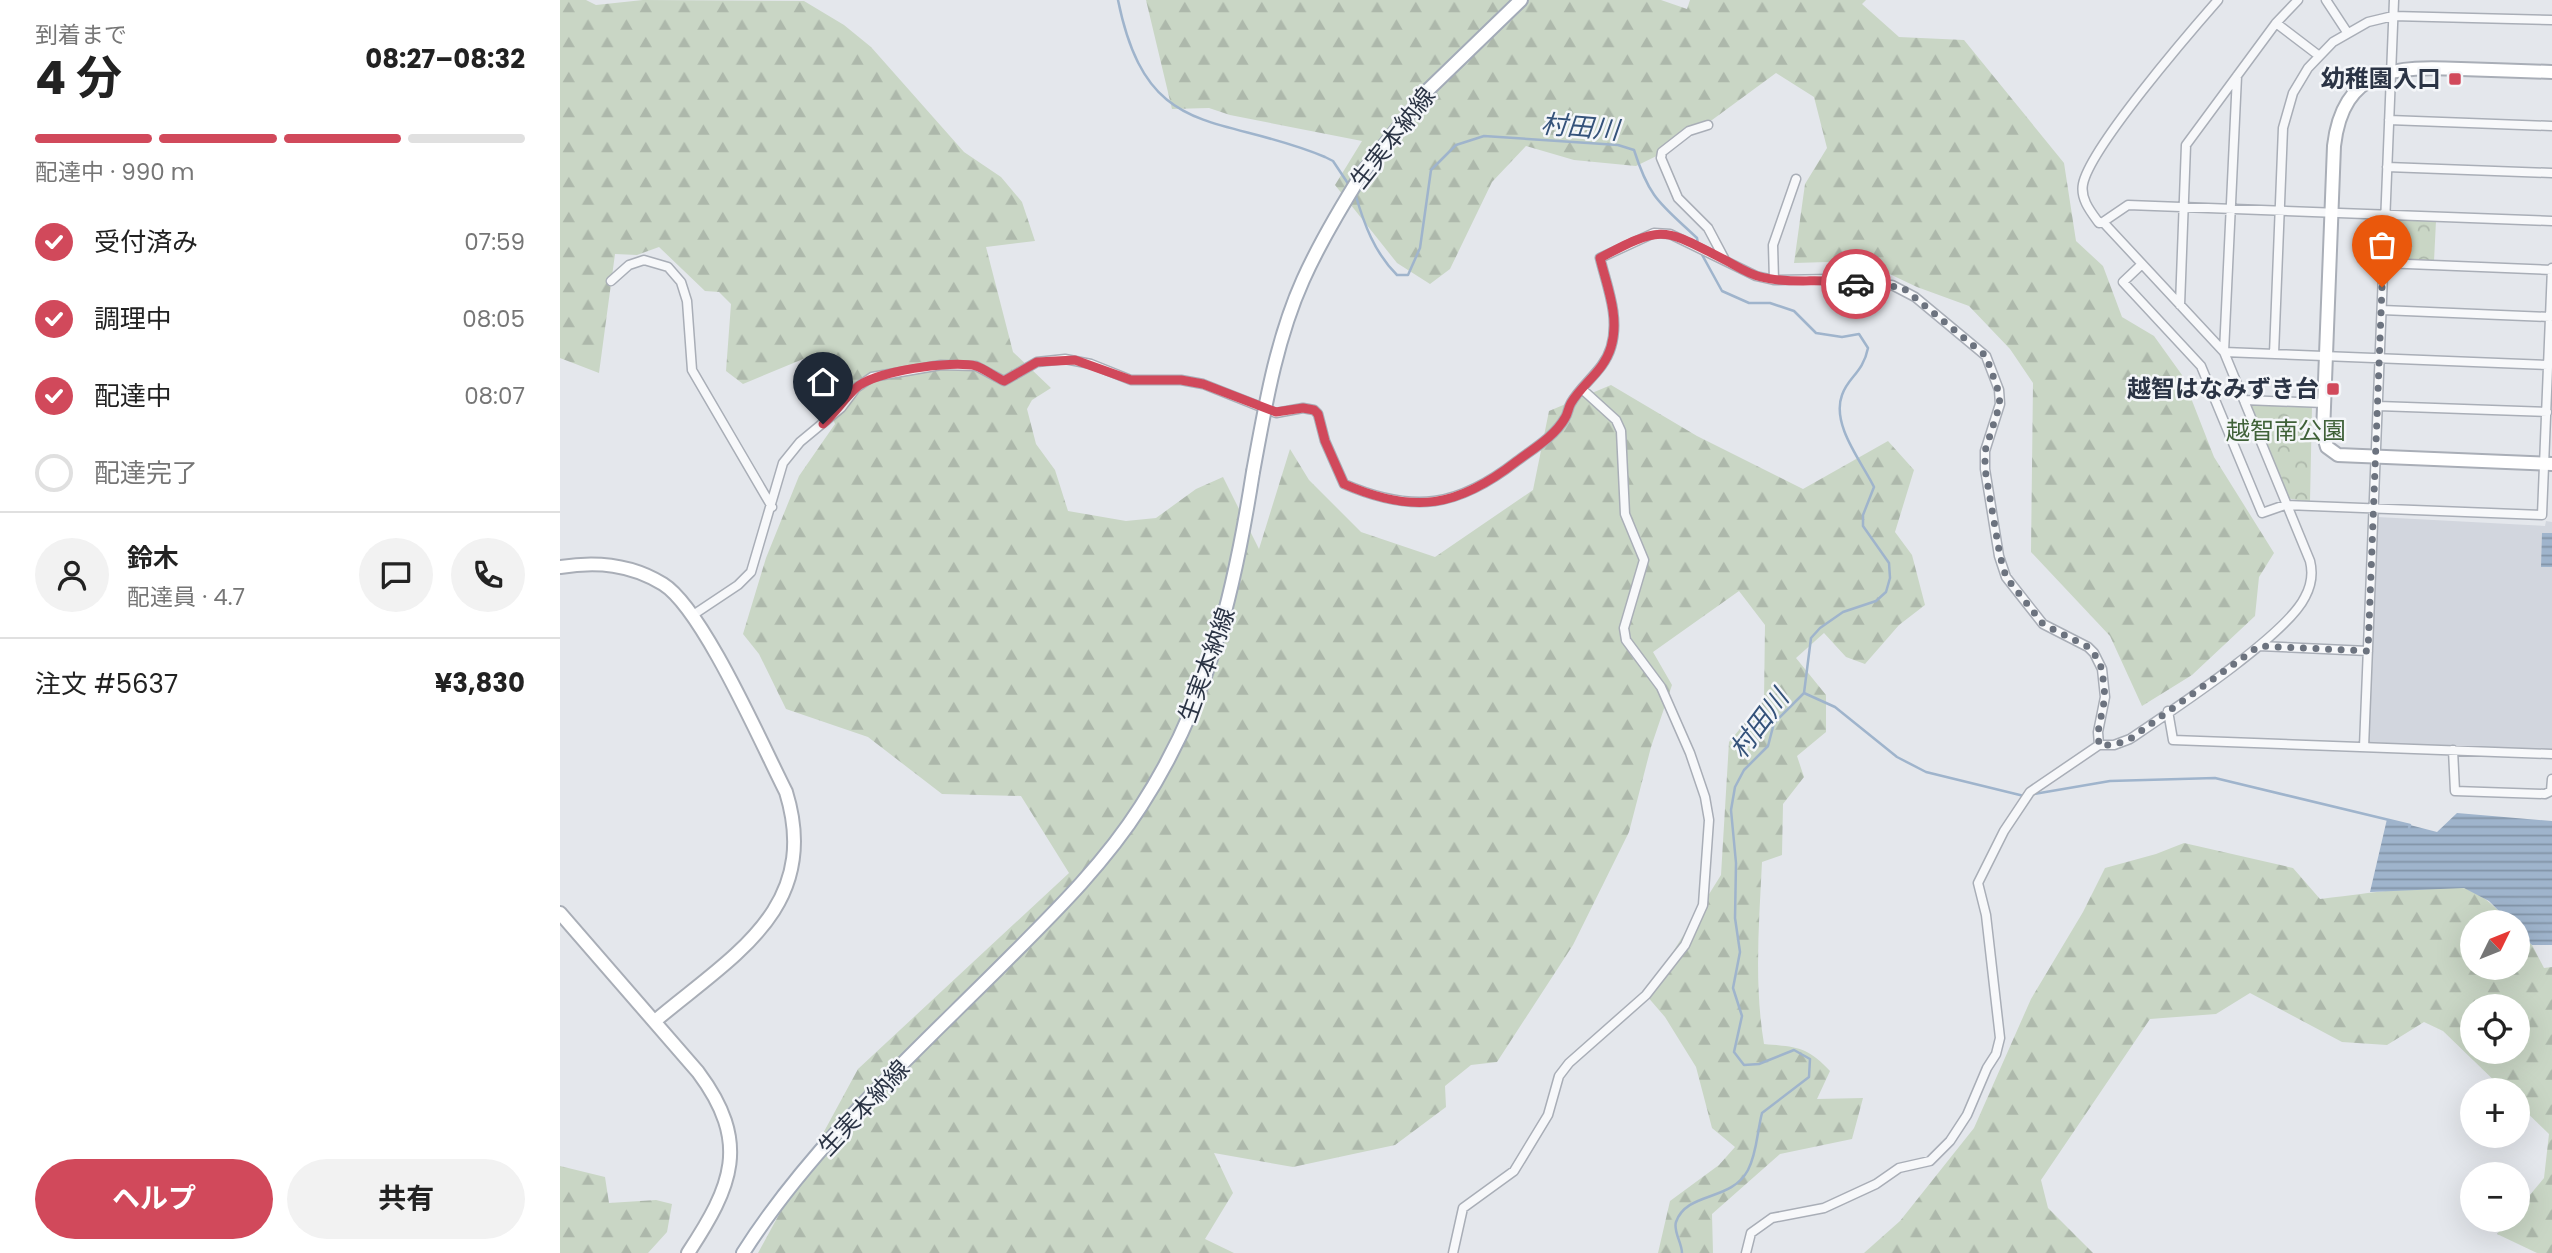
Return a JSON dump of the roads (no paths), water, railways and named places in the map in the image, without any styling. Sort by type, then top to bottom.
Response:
[{"type":"street","name":"生実本納線","points":[[743,1253],[800,1177],[855,1115],[1050,917],[1114,844],[1140,807],[1176,746],[1212,662],[1234,584],[1266,399],[1289,315],[1321,244],[1363,172],[1429,89],[1521,0]]},
{"type":"street","points":[[2218,0],[2126,116],[2088,172],[2082,193],[2088,209],[2099,223],[2128,205],[2552,221]]},
{"type":"street","points":[[2180,304],[2186,145],[2276,23],[2298,0]]},
{"type":"street","points":[[2326,0],[2347,32]]},
{"type":"street","points":[[2364,747],[2394,0]]},
{"type":"street","points":[[2274,354],[2279,211],[2286,113],[2300,79],[2318,55],[2347,32],[2393,16],[2552,20]]},
{"type":"street","points":[[2276,23],[2318,55]]},
{"type":"street","points":[[2549,464],[2338,455],[2327,447],[2323,433],[2334,146],[2339,119],[2360,87],[2391,70],[2412,67],[2552,72]]},
{"type":"street","points":[[2224,352],[2237,76]]},
{"type":"street","points":[[2389,120],[2552,126]]},
{"type":"street","points":[[1708,125],[1672,143],[1662,152],[1661,158],[1678,198],[1708,228],[1722,259]]},
{"type":"street","points":[[2387,167],[2552,173]]},
{"type":"street","points":[[1774,280],[1773,245],[1796,179]]},
{"type":"street","points":[[1746,1253],[1751,1233],[1772,1217],[1824,1208],[1876,1184],[1899,1168],[1930,1161],[1950,1141],[1967,1115],[1987,1068],[1996,1054],[2000,1038],[1986,915],[1978,883],[2023,800],[2030,792],[2099,745],[2114,745],[2130,739],[2259,646],[2304,600],[2311,580],[2310,561],[2224,352],[2103,222]]},
{"type":"street","points":[[694,615],[738,585],[751,572],[783,463],[800,442],[841,408],[856,388],[872,377],[941,365],[976,366],[1004,381],[1037,362],[1075,360],[1131,380],[1181,380],[1203,384],[1276,412],[1303,408],[1314,410],[1318,414],[1325,441],[1344,484],[1390,499],[1426,502],[1455,499],[1493,480],[1550,435],[1598,372],[1612,346],[1614,312],[1600,258],[1654,233],[1670,234],[1756,276],[1774,280],[1832,279],[1862,286],[1902,287],[1986,356],[2000,404],[1985,451],[1985,469],[2006,577],[2043,624],[2088,647],[2094,653],[2102,669],[2105,697],[2098,732],[2099,745]]},
{"type":"street","points":[[611,281],[629,265],[644,260],[668,267],[681,282],[687,301],[692,370],[772,507]]},
{"type":"street","points":[[2142,264],[2123,282],[2201,366],[2262,513],[2285,505],[2542,515],[2549,464],[2547,412],[2552,269],[2383,263]]},
{"type":"street","points":[[2382,310],[2550,317]]},
{"type":"street","points":[[2224,352],[2549,365]]},
{"type":"street","points":[[1453,1253],[1462,1208],[1514,1171],[1548,1115],[1559,1076],[1646,995],[1685,945],[1703,905],[1709,820],[1702,786],[1661,687],[1626,640],[1624,628],[1644,560],[1625,514],[1621,431],[1616,420],[1583,390]]},
{"type":"street","points":[[2244,400],[2324,403]]},
{"type":"street","points":[[2378,406],[2547,412]]},
{"type":"street","points":[[560,566],[588,562],[627,567],[666,585],[694,615],[786,792],[794,819],[794,863],[789,884],[768,922],[752,940],[655,1021]]},
{"type":"street","points":[[2259,646],[2368,651]]},
{"type":"street","points":[[2168,711],[2174,740],[2552,754]]},
{"type":"street","points":[[2453,750],[2452,785],[2455,791],[2545,794],[2551,791],[2552,779]]},
{"type":"street","points":[[560,913],[715,1094],[726,1120],[730,1144],[726,1187],[717,1209],[688,1253]]},
{"type":"water","points":[[2542,533],[2552,533],[2552,567],[2541,567]]},
{"type":"water","points":[[2457,813],[2552,821],[2552,945],[2530,943],[2530,910],[2498,910],[2489,901],[2464,888],[2370,892],[2387,819],[2437,832]]},
{"type":"waterway","name":"村田川","points":[[1118,0],[1131,46],[1148,79],[1168,101],[1192,115],[1220,125],[1287,143],[1325,157],[1333,161],[1349,185]]},
{"type":"waterway","name":"村田川","points":[[1355,193],[1366,227],[1382,257],[1397,275],[1408,275],[1420,248],[1431,170],[1456,145],[1484,136],[1618,145],[1634,150],[1651,191],[1697,238],[1698,244]]},
{"type":"waterway","name":"村田川","points":[[1682,1253],[1675,1226],[1682,1212],[1689,1205],[1721,1192],[1740,1180],[1753,1157],[1762,1113],[1809,1077],[1810,1059],[1794,1050],[1759,1064],[1744,1065],[1734,1052],[1742,1016],[1733,988],[1740,952],[1735,918],[1736,863],[1731,810],[1735,787],[1744,770],[1768,746],[1774,723],[1804,693],[1811,638],[1843,612],[1876,601],[1886,592],[1890,578],[1889,563],[1863,526],[1863,515],[1874,487],[1849,443],[1841,419],[1842,395],[1863,363],[1868,348],[1859,334],[1842,337],[1816,333],[1794,311],[1770,303],[1749,303],[1722,291],[1700,251]]},
{"type":"waterway","points":[[1804,693],[1835,707],[1897,757],[1926,772],[2024,796]]},
{"type":"waterway","points":[[2034,794],[2110,781],[2215,778],[2410,825],[2409,828]]},
{"type":"place","name":"幼稚園入口","points":[[2455,79]]},
{"type":"place","name":"越智はなみずき台","points":[[2333,389]]},
{"type":"park label","name":"越智南公園","points":[[2286,431]]}]
